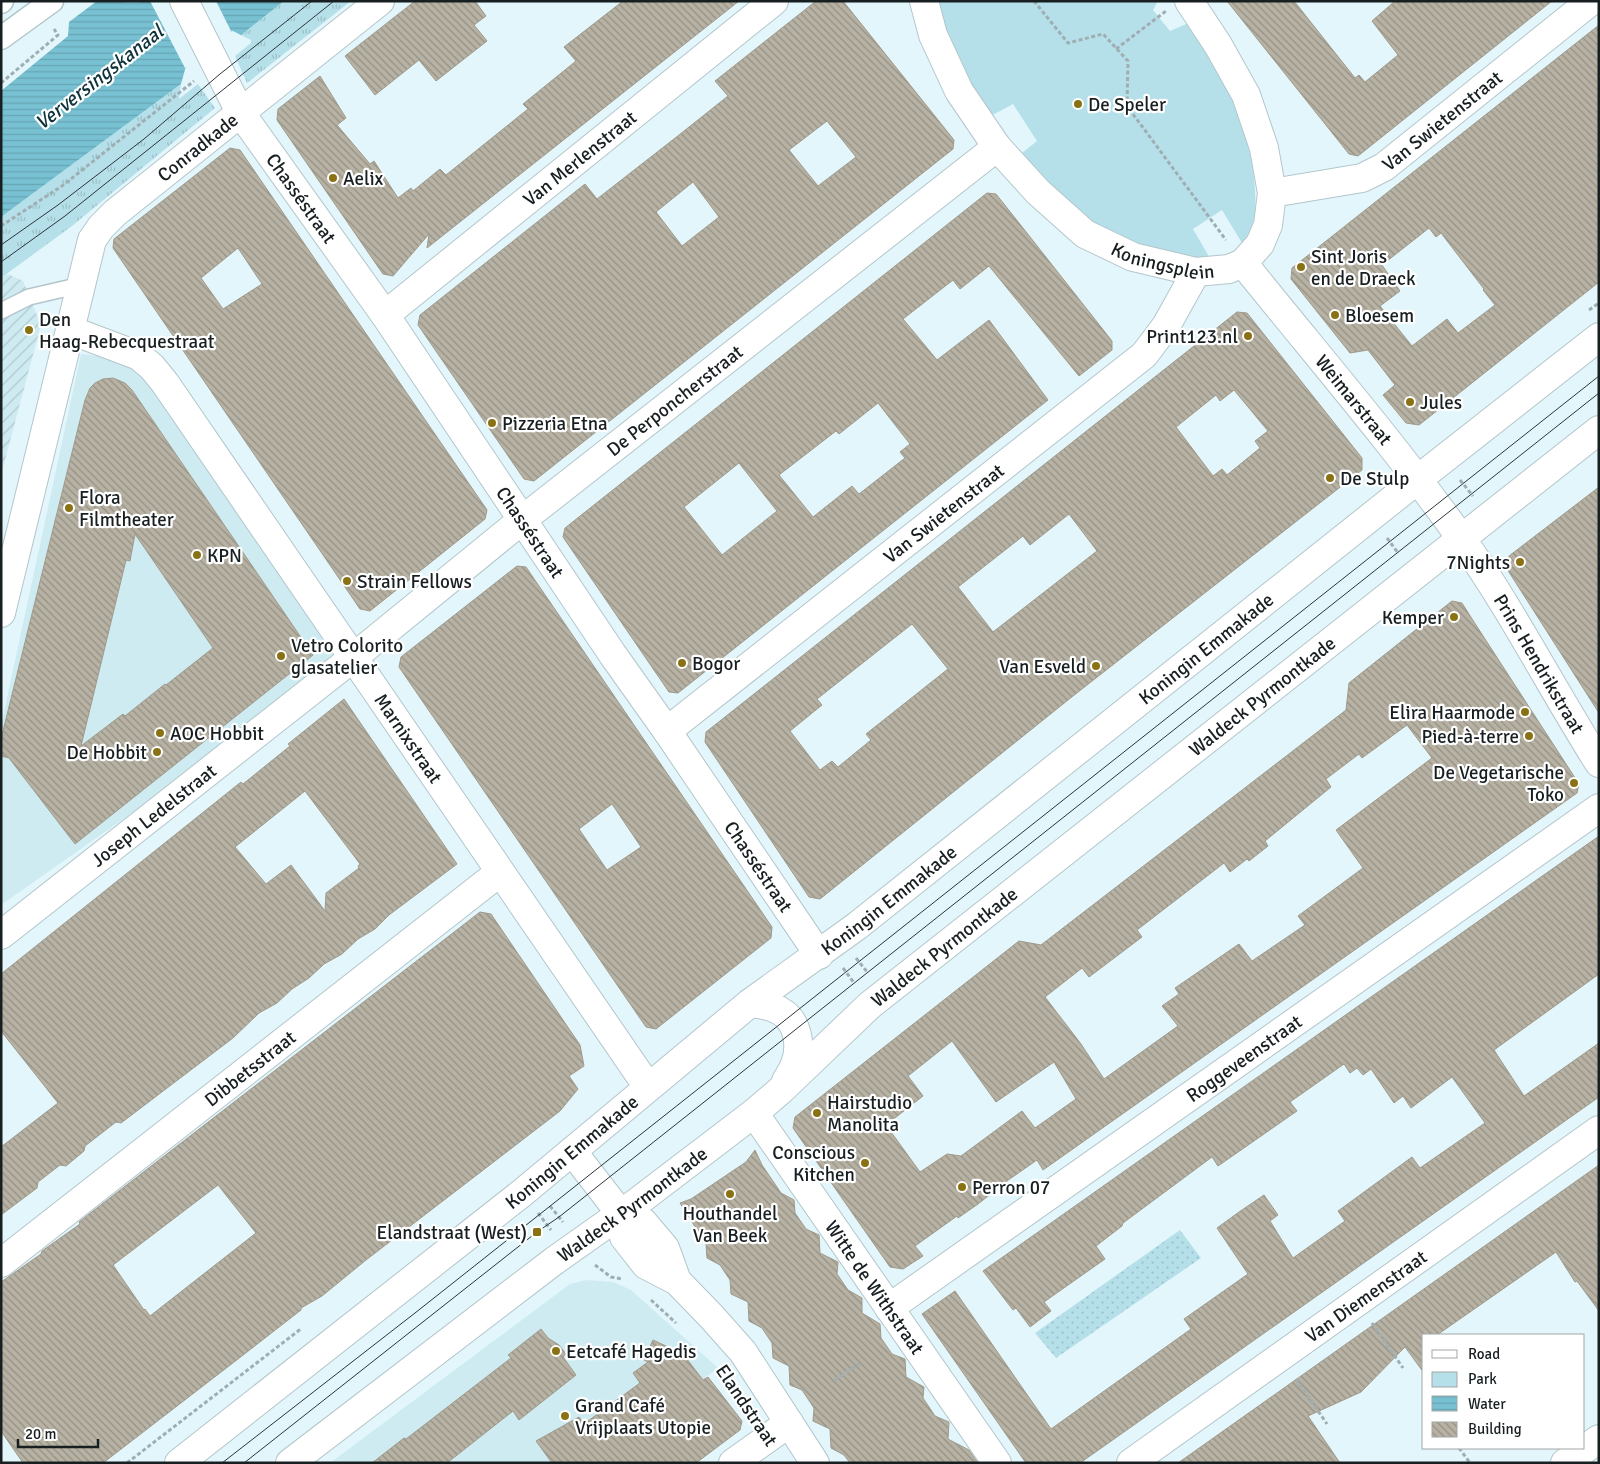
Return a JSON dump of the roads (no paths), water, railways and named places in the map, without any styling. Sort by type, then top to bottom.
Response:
[{"type":"street","points":[[1,38],[52,1]]},
{"type":"street","name":"Chasséstraat","points":[[184,1],[240,112],[385,315],[613,655],[824,951]]},
{"type":"street","name":"Conradkade","points":[[1,613],[92,240],[101,227],[115,213],[380,1]]},
{"type":"street","name":"Van Merlenstraat","points":[[385,315],[774,1]]},
{"type":"street","name":"Koningsplein","points":[[924,1],[933,35],[959,91],[997,146],[1038,192],[1085,234],[1133,257],[1196,272],[1229,269],[1243,263],[1260,244],[1268,225],[1272,193],[1264,148],[1246,95],[1218,45],[1180,4]]},
{"type":"street","name":"Van Swietenstraat","points":[[1272,193],[1362,178],[1384,168],[1591,1]]},
{"type":"street","name":"De Perponcherstraat","points":[[354,657],[522,520],[997,146]]},
{"type":"street","name":"Weimarstraat","points":[[1243,263],[1417,480],[1461,539]]},
{"type":"street","name":"Van Swietenstraat","points":[[667,731],[1144,355],[1166,326],[1196,272]]},
{"type":"street","name":"Marnixstraat","points":[[70,330],[139,356],[152,367],[165,383],[648,1087]]},
{"type":"street","name":"Koningin Emmakade","points":[[179,1463],[528,1188],[750,1003],[824,951],[1599,337]]},
{"type":"street","name":"Waldeck Pyrmontkade","points":[[290,1463],[754,1113],[782,1089],[870,1005],[1599,430]]},
{"type":"street","name":"Prins Hendrikstraat","points":[[1461,539],[1501,601],[1599,763]]},
{"type":"street","name":"Joseph Ledelstraat","points":[[1,936],[354,657]]},
{"type":"street","name":"Roggeveenstraat","points":[[889,1308],[1599,808]]},
{"type":"street","name":"Dibbetsstraat","points":[[1,1264],[500,872]]},
{"type":"street","points":[[750,1003],[770,1006],[781,1011],[789,1018],[795,1029],[798,1039],[796,1064],[782,1089]]},
{"type":"street","name":"Witte de Withstraat","points":[[754,1113],[997,1463]]},
{"type":"street","name":"Van Diemenstraat","points":[[1131,1463],[1599,1130]]},
{"type":"street","name":"Elandstraat","points":[[572,1151],[620,1213],[624,1237],[646,1265],[676,1281],[743,1352],[815,1463]]},
{"type":"street","points":[[733,1463],[789,1423]]},
{"type":"street","points":[[1585,1449],[1599,1439]]},
{"type":"street","points":[[1565,1463],[1585,1449]]},
{"type":"lane","points":[[1,311],[29,297],[81,285]]},
{"type":"water","name":"Verversingskanaal","points":[[97,1],[284,1],[241,35],[233,31],[227,32],[186,66],[181,84],[1,217],[1,91],[68,36],[69,22]]},
{"type":"tram line","points":[[1,245],[58,205],[144,139],[220,74],[312,1]]},
{"type":"tram line","points":[[1,262],[65,216],[334,1]]},
{"type":"tram line","points":[[222,1463],[415,1313],[1599,376]]},
{"type":"tram line","points":[[244,1463],[537,1232],[559,1217],[1599,393]]},
{"type":"place","name":"De Speler","points":[[1078,104]]},
{"type":"place","name":"Aelix","points":[[333,178]]},
{"type":"place","name":"Sint Joris en de Draeck","points":[[1301,267]]},
{"type":"place","name":"Bloesem","points":[[1335,315]]},
{"type":"place","name":"Den Haag-Rebecquestraat","points":[[29,330]]},
{"type":"place","name":"Print123.nl","points":[[1248,336]]},
{"type":"place","name":"Jules","points":[[1410,402]]},
{"type":"place","name":"Pizzeria Etna","points":[[492,423]]},
{"type":"place","name":"De Stulp","points":[[1330,478]]},
{"type":"place","name":"Flora Filmtheater","points":[[69,508]]},
{"type":"place","name":"KPN","points":[[197,555]]},
{"type":"place","name":"7Nights","points":[[1520,562]]},
{"type":"place","name":"Strain Fellows","points":[[347,581]]},
{"type":"place","name":"Kemper","points":[[1454,617]]},
{"type":"place","name":"Vetro Colorito glasatelier","points":[[281,656]]},
{"type":"place","name":"Bogor","points":[[682,663]]},
{"type":"place","name":"Van Esveld","points":[[1096,666]]},
{"type":"place","name":"Elira Haarmode","points":[[1525,712]]},
{"type":"place","name":"AOC Hobbit","points":[[160,733]]},
{"type":"place","name":"Pied-à-terre","points":[[1529,736]]},
{"type":"place","name":"De Hobbit","points":[[157,752]]},
{"type":"place","name":"De Vegetarische Toko","points":[[1574,783]]},
{"type":"place","name":"Hairstudio Manolita","points":[[817,1113]]},
{"type":"place","name":"Conscious Kitchen","points":[[865,1163]]},
{"type":"place","name":"Perron 07","points":[[962,1187]]},
{"type":"place","name":"Houthandel Van Beek","points":[[730,1194]]},
{"type":"place","name":"Elandstraat (West)","points":[[537,1232]]},
{"type":"place","name":"Eetcafé Hagedis","points":[[556,1351]]},
{"type":"place","name":"Grand Café Vrijplaats Utopie","points":[[565,1416]]}]
